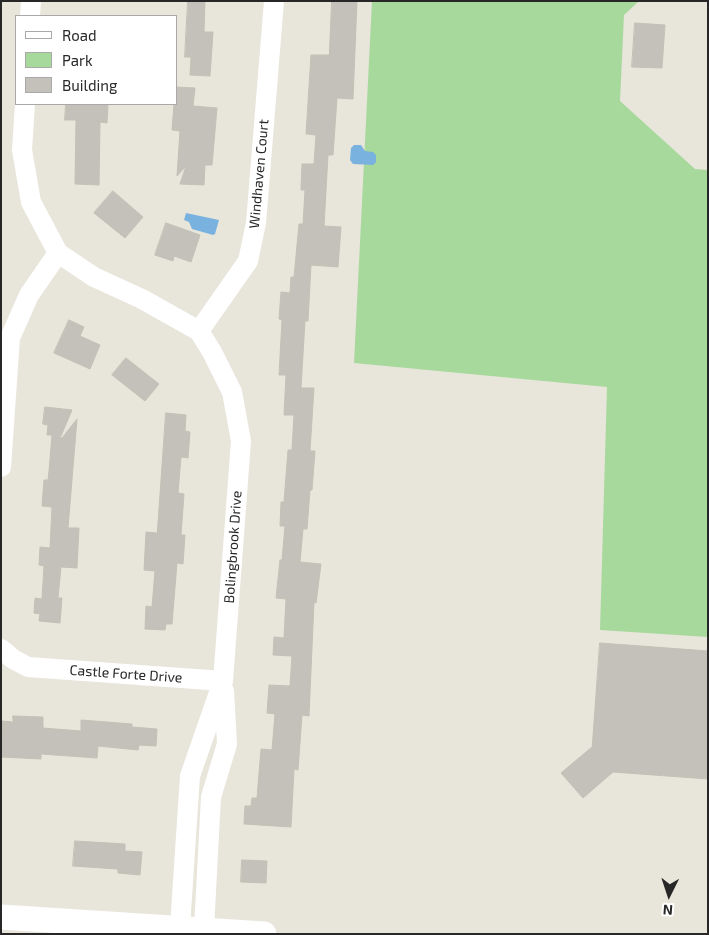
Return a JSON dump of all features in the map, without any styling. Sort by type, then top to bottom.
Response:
[{"type":"street","points":[[30,15],[31,1]]},
{"type":"street","name":"Windhaven Court","points":[[199,331],[248,262],[256,223],[274,1]]},
{"type":"street","points":[[1,466],[10,338],[29,295],[58,253],[31,202],[22,150],[25,105]]},
{"type":"street","name":"Bolingbrook Drive","points":[[58,253],[94,277],[142,299],[199,331],[232,392],[241,441],[223,681],[190,776],[193,930]]},
{"type":"street","name":"Castle Forte Drive","points":[[1,649],[13,659],[28,667],[223,681]]},
{"type":"street","points":[[1,917],[264,934]]},
{"type":"green space","points":[[372,1],[639,1],[624,15],[620,101],[695,169],[708,170],[708,637],[600,630],[607,387],[354,363]]},
{"type":"water","points":[[354,145],[361,145],[365,151],[373,152],[376,155],[376,162],[373,165],[353,164],[350,160],[351,148]]},
{"type":"water","points":[[186,213],[219,220],[215,234],[192,229],[189,222],[184,220]]},
{"type":"building","points":[[188,1],[205,1],[204,32],[213,32],[210,76],[190,75],[191,57],[185,57]]},
{"type":"building","points":[[332,1],[357,1],[353,99],[337,98],[333,155],[328,155],[324,226],[341,227],[338,267],[311,265],[308,321],[305,321],[301,388],[314,388],[310,451],[315,451],[307,529],[303,529],[300,562],[321,564],[316,603],[314,602],[309,716],[302,715],[298,770],[294,769],[291,827],[244,824],[245,806],[251,806],[252,798],[257,798],[261,749],[272,750],[275,714],[267,713],[269,685],[290,686],[292,656],[273,655],[274,637],[284,638],[286,599],[276,598],[285,526],[280,526],[281,502],[284,502],[288,450],[292,450],[294,415],[284,415],[286,375],[279,375],[282,320],[279,319],[281,292],[290,293],[291,277],[294,277],[299,224],[303,224],[305,190],[301,190],[302,164],[314,164],[316,135],[306,134],[311,55],[329,55]]},
{"type":"building","points":[[635,23],[665,25],[662,68],[632,67]]},
{"type":"building","points":[[178,87],[195,88],[193,106],[217,108],[212,165],[205,165],[204,185],[180,184],[186,166],[177,176],[180,131],[172,130],[174,105],[178,105]]},
{"type":"building","points":[[66,105],[108,105],[107,123],[100,122],[99,185],[75,184],[76,120],[65,120]]},
{"type":"building","points":[[113,191],[143,217],[125,238],[94,213]]},
{"type":"building","points":[[166,223],[200,235],[191,262],[174,256],[173,261],[155,255]]},
{"type":"building","points":[[69,320],[84,327],[80,336],[100,345],[90,369],[54,353]]},
{"type":"building","points":[[126,358],[159,384],[145,401],[112,375]]},
{"type":"building","points":[[45,407],[72,410],[61,436],[58,436],[62,438],[77,419],[68,528],[79,528],[77,568],[61,567],[58,598],[62,598],[60,623],[39,621],[40,614],[34,613],[35,598],[42,599],[44,566],[39,565],[40,547],[50,548],[52,507],[42,506],[44,480],[48,480],[52,435],[47,435],[48,425],[43,424]]},
{"type":"building","points":[[166,413],[186,415],[185,431],[190,432],[188,458],[181,457],[178,493],[184,494],[181,535],[185,535],[183,564],[177,563],[172,624],[166,624],[165,630],[145,629],[146,606],[152,607],[155,571],[144,570],[146,532],[157,533]]},
{"type":"building","points":[[600,643],[708,651],[708,779],[613,772],[583,798],[561,773],[592,747]]},
{"type":"building","points":[[13,716],[43,717],[43,728],[81,731],[81,720],[132,724],[132,727],[157,729],[156,746],[139,745],[138,750],[98,746],[97,758],[41,754],[41,759],[1,757],[2,721],[13,722]]},
{"type":"building","points":[[75,841],[125,844],[125,851],[142,852],[140,875],[118,873],[118,869],[73,866]]},
{"type":"building","points":[[242,860],[267,861],[266,883],[241,882]]}]
